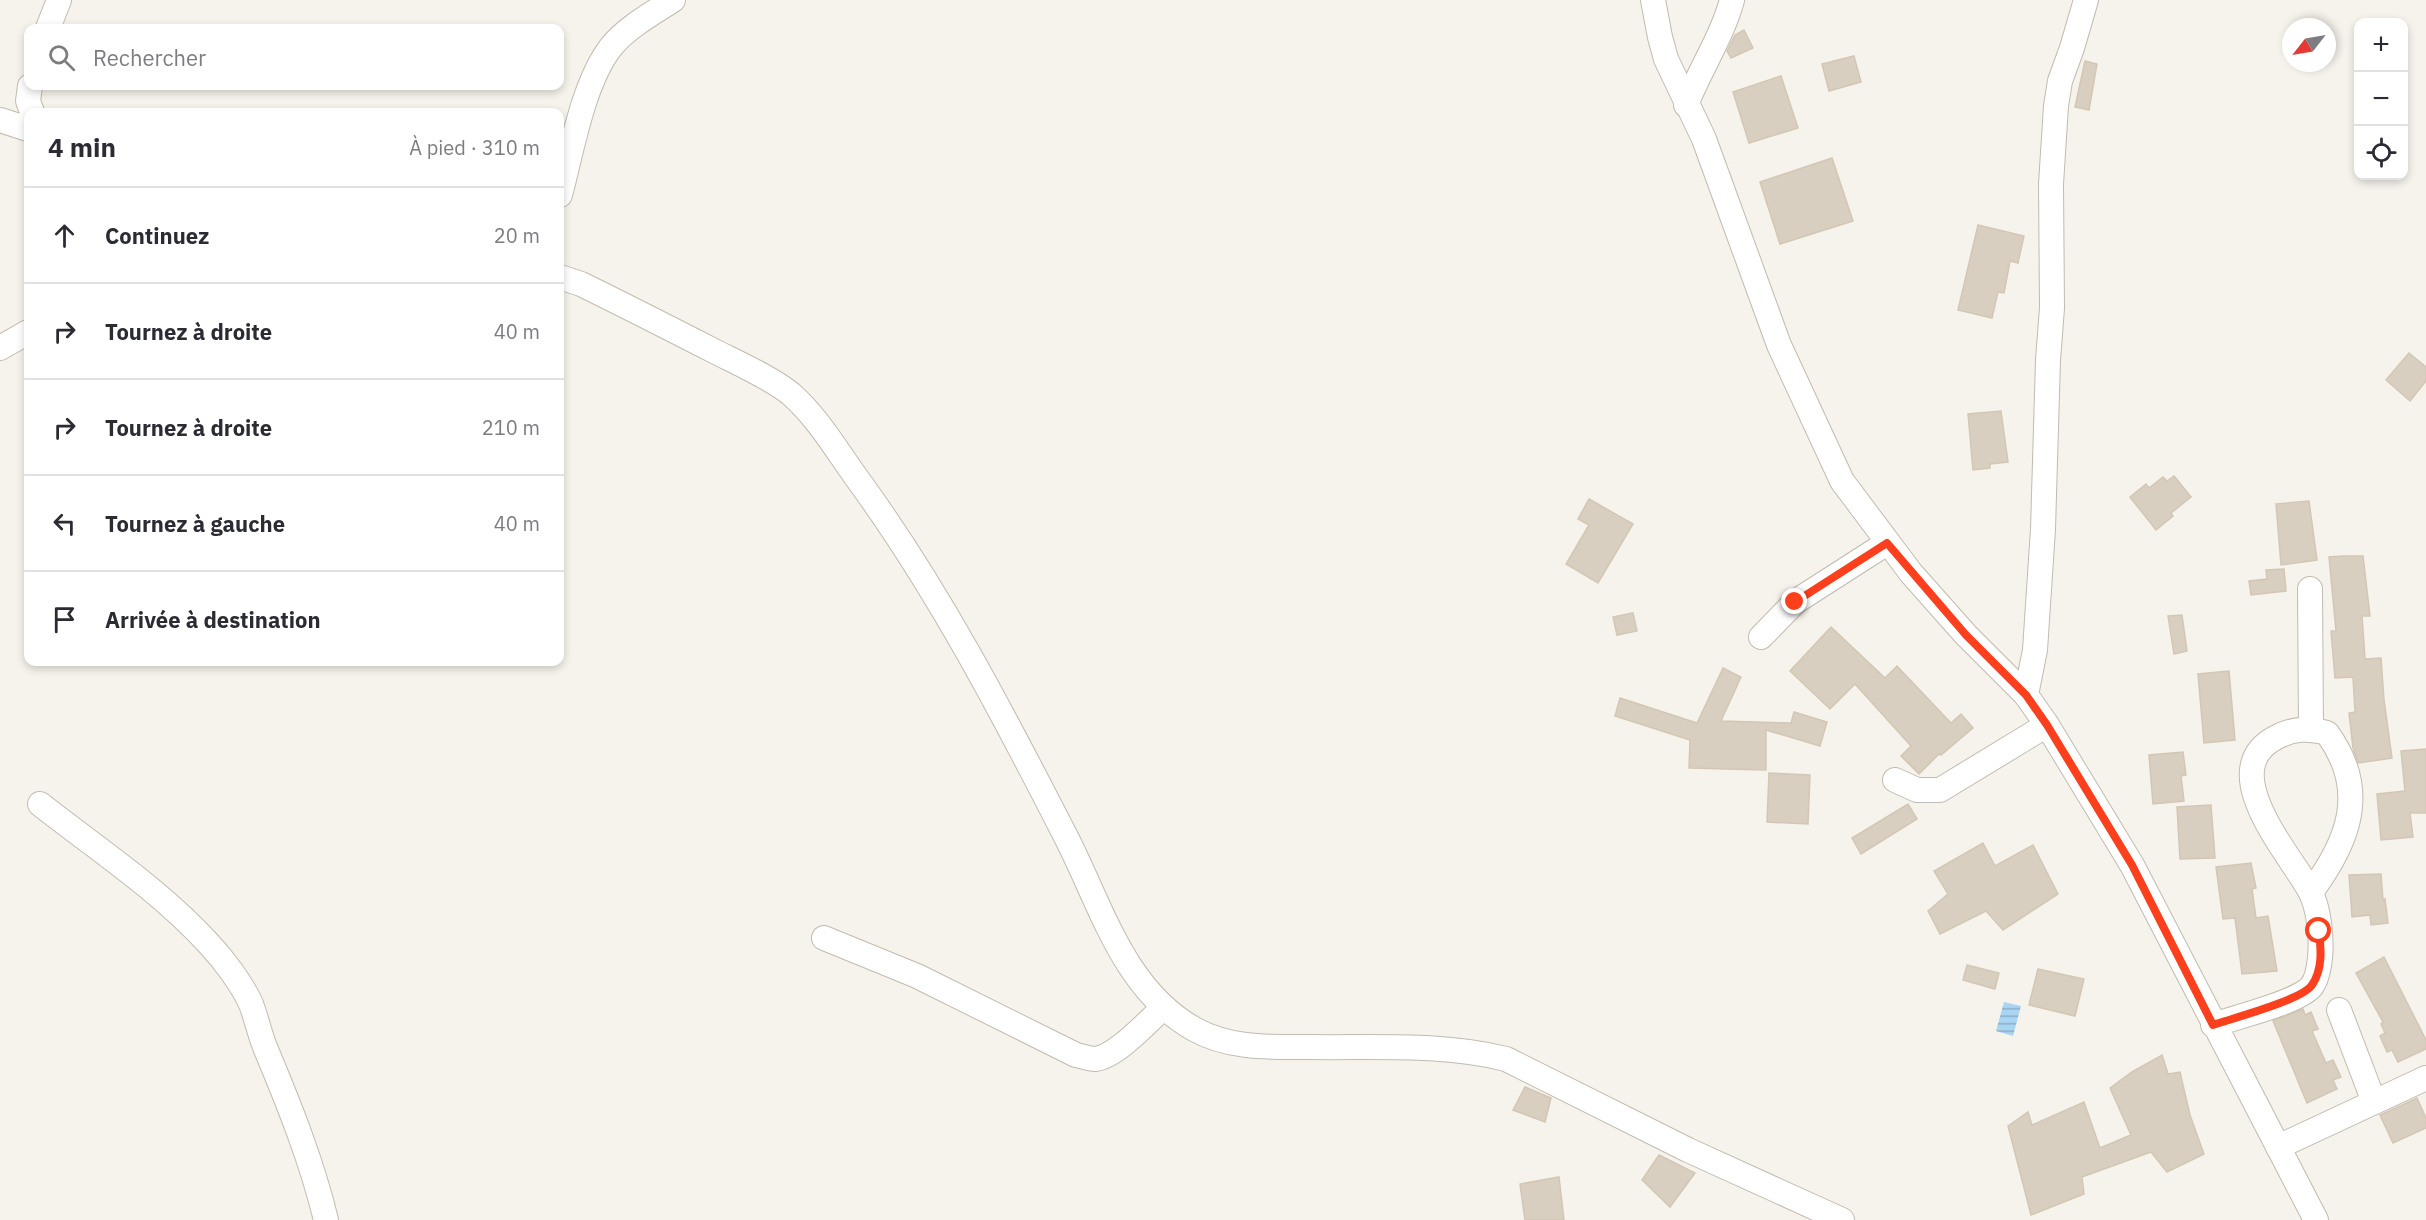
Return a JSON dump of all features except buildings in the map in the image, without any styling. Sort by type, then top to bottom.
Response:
[{"type":"street","points":[[50,24],[59,0]]},
{"type":"street","points":[[564,180],[590,86],[599,65],[612,46],[627,32],[673,0]]},
{"type":"street","points":[[1653,0],[1666,59],[1704,139],[1779,345],[1842,481],[1887,543],[1966,635],[2026,695],[2047,725],[2132,865],[2316,1220]]},
{"type":"street","points":[[1686,105],[1696,79],[1722,32],[1732,0]]},
{"type":"street","points":[[2026,695],[2035,650],[2044,506],[2048,360],[2052,308],[2052,184],[2056,106],[2060,81],[2086,0]]},
{"type":"street","points":[[29,90],[28,101],[31,108]]},
{"type":"street","points":[[0,120],[24,128]]},
{"type":"street","points":[[564,278],[581,284],[744,366],[790,394],[819,425],[875,502],[930,584],[1067,839],[1120,952],[1145,988],[1163,1008],[1197,1030],[1242,1046],[1422,1047],[1489,1054],[1506,1059],[1698,1155],[1842,1220]]},
{"type":"street","points":[[0,348],[24,334]]},
{"type":"street","points":[[1761,637],[1795,602],[1887,543]]},
{"type":"street","points":[[2310,589],[2311,729]]},
{"type":"street","points":[[1895,780],[1917,790],[1928,792],[1940,790],[2047,725]]},
{"type":"street","points":[[2213,1025],[2295,997],[2311,987],[2319,970],[2321,952],[2319,931],[2311,892],[2269,829],[2260,809],[2253,782],[2253,762],[2264,744],[2287,731],[2311,729],[2327,734],[2346,765],[2350,791],[2350,816],[2329,868],[2311,892]]},
{"type":"street","points":[[40,804],[166,902],[210,945],[235,979],[250,1003],[265,1047],[296,1120],[326,1220]]},
{"type":"street","points":[[824,938],[917,975],[1076,1055],[1094,1059],[1106,1056],[1163,1008]]},
{"type":"street","points":[[2339,1010],[2374,1102]]},
{"type":"street","points":[[2278,1148],[2426,1078]]},
{"type":"water","points":[[2004,1002],[2021,1006],[2013,1036],[1996,1031]]},
{"type":"route","points":[[1795,602],[1887,543],[1966,635],[2026,695],[2047,725],[2132,865],[2213,1025],[2295,997],[2311,987],[2319,970],[2321,952],[2319,931]]}]
